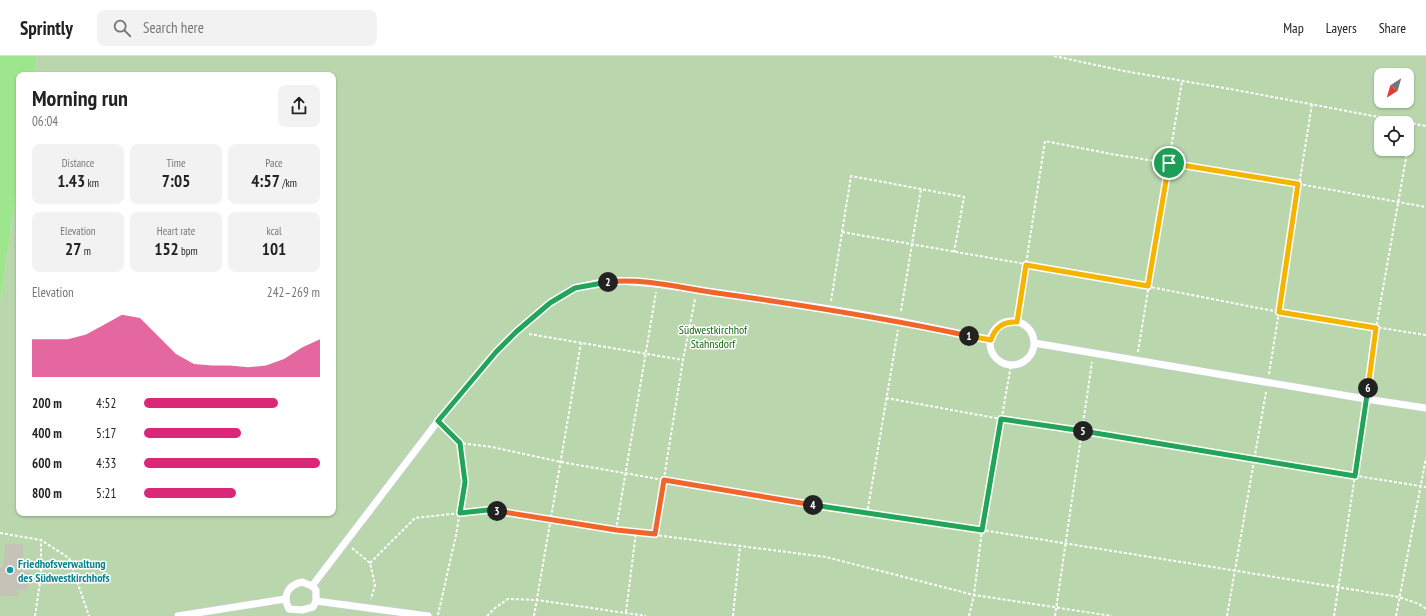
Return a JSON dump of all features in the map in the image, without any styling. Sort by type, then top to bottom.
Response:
[{"type":"lane","points":[[312,586],[438,421],[496,352],[516,332],[550,303],[575,288],[622,280],[657,284],[830,309],[899,321],[991,340]]},
{"type":"lane","points":[[1017,322],[1024,325],[1029,330],[1033,336],[1034,343],[1029,357],[1024,362],[1011,365],[998,360],[991,347],[991,340],[993,333],[1003,324],[1017,322]]},
{"type":"lane","points":[[1034,343],[1093,354],[1426,408]]},
{"type":"lane","points":[[302,582],[312,586],[316,590],[316,601],[312,607],[292,613],[288,609],[285,599],[286,594],[292,586],[302,582]]},
{"type":"lane","points":[[178,616],[285,599]]},
{"type":"lane","points":[[316,601],[428,616]]},
{"type":"path","points":[[1054,56],[1124,71],[1374,116]]},
{"type":"path","points":[[1136,361],[1182,81]]},
{"type":"path","points":[[1227,616],[1279,312],[1298,184],[1312,104]]},
{"type":"path","points":[[1414,124],[1426,126]]},
{"type":"path","points":[[1017,322],[1046,141],[1111,154],[1298,184],[1426,207]]},
{"type":"path","points":[[1334,616],[1376,328],[1407,156]]},
{"type":"path","points":[[830,309],[851,176],[964,197],[954,252]]},
{"type":"path","points":[[867,514],[921,189]]},
{"type":"path","points":[[842,232],[1148,286],[1279,312],[1376,328],[1426,334]]},
{"type":"path","points":[[616,530],[657,284]]},
{"type":"path","points":[[655,534],[683,360],[697,290]]},
{"type":"path","points":[[516,332],[683,360]]},
{"type":"path","points":[[534,616],[581,342]]},
{"type":"path","points":[[1055,616],[1093,354]]},
{"type":"path","points":[[970,616],[982,530],[1011,365]]},
{"type":"path","points":[[886,398],[1001,419],[1426,487]]},
{"type":"path","points":[[438,421],[460,443],[465,482],[460,513],[438,616]]},
{"type":"path","points":[[460,443],[492,447],[561,462],[867,514],[1066,543],[1399,597],[1426,609]]},
{"type":"path","points":[[1396,616],[1426,458]]},
{"type":"path","points":[[370,563],[416,518],[488,510],[616,530],[826,557],[974,595],[1112,616]]},
{"type":"path","points":[[626,612],[636,532]]},
{"type":"path","points":[[0,533],[41,540],[69,558],[89,616]]},
{"type":"path","points":[[34,616],[41,575],[41,540]]},
{"type":"path","points":[[345,542],[370,563],[374,585],[369,608]]},
{"type":"path","points":[[733,616],[740,545]]},
{"type":"path","points":[[487,616],[508,600],[537,600],[646,616]]},
{"type":"green space","points":[[0,56],[37,56],[34,72],[16,72],[16,195],[0,304]]},
{"type":"green space","name":"Südwestkirchhof Stahnsdorf","points":[[37,56],[1426,56],[1426,616],[0,616],[0,304],[16,195],[16,516],[336,516],[336,72],[34,72]]},
{"type":"building","name":"Friedhofsverwaltung des Südwestkirchhofs","points":[[6,544],[23,545],[21,572],[29,573],[27,590],[18,589],[17,596],[0,595],[0,568],[4,568]]},
{"type":"place","name":"Friedhofsverwaltung des Südwestkirchhofs","points":[[10,570]]},
{"type":"route","points":[[1169,163],[1298,184],[1279,312],[1376,328],[1355,476],[1001,419],[982,530],[867,514],[664,480],[655,534],[616,530],[488,510],[460,513],[465,482],[460,443],[438,421],[496,352],[516,332],[550,303],[575,288],[622,280],[657,284],[830,309],[899,321],[991,340],[993,333],[997,328],[1003,324],[1017,322],[1026,265],[1148,286],[1169,163]]}]
